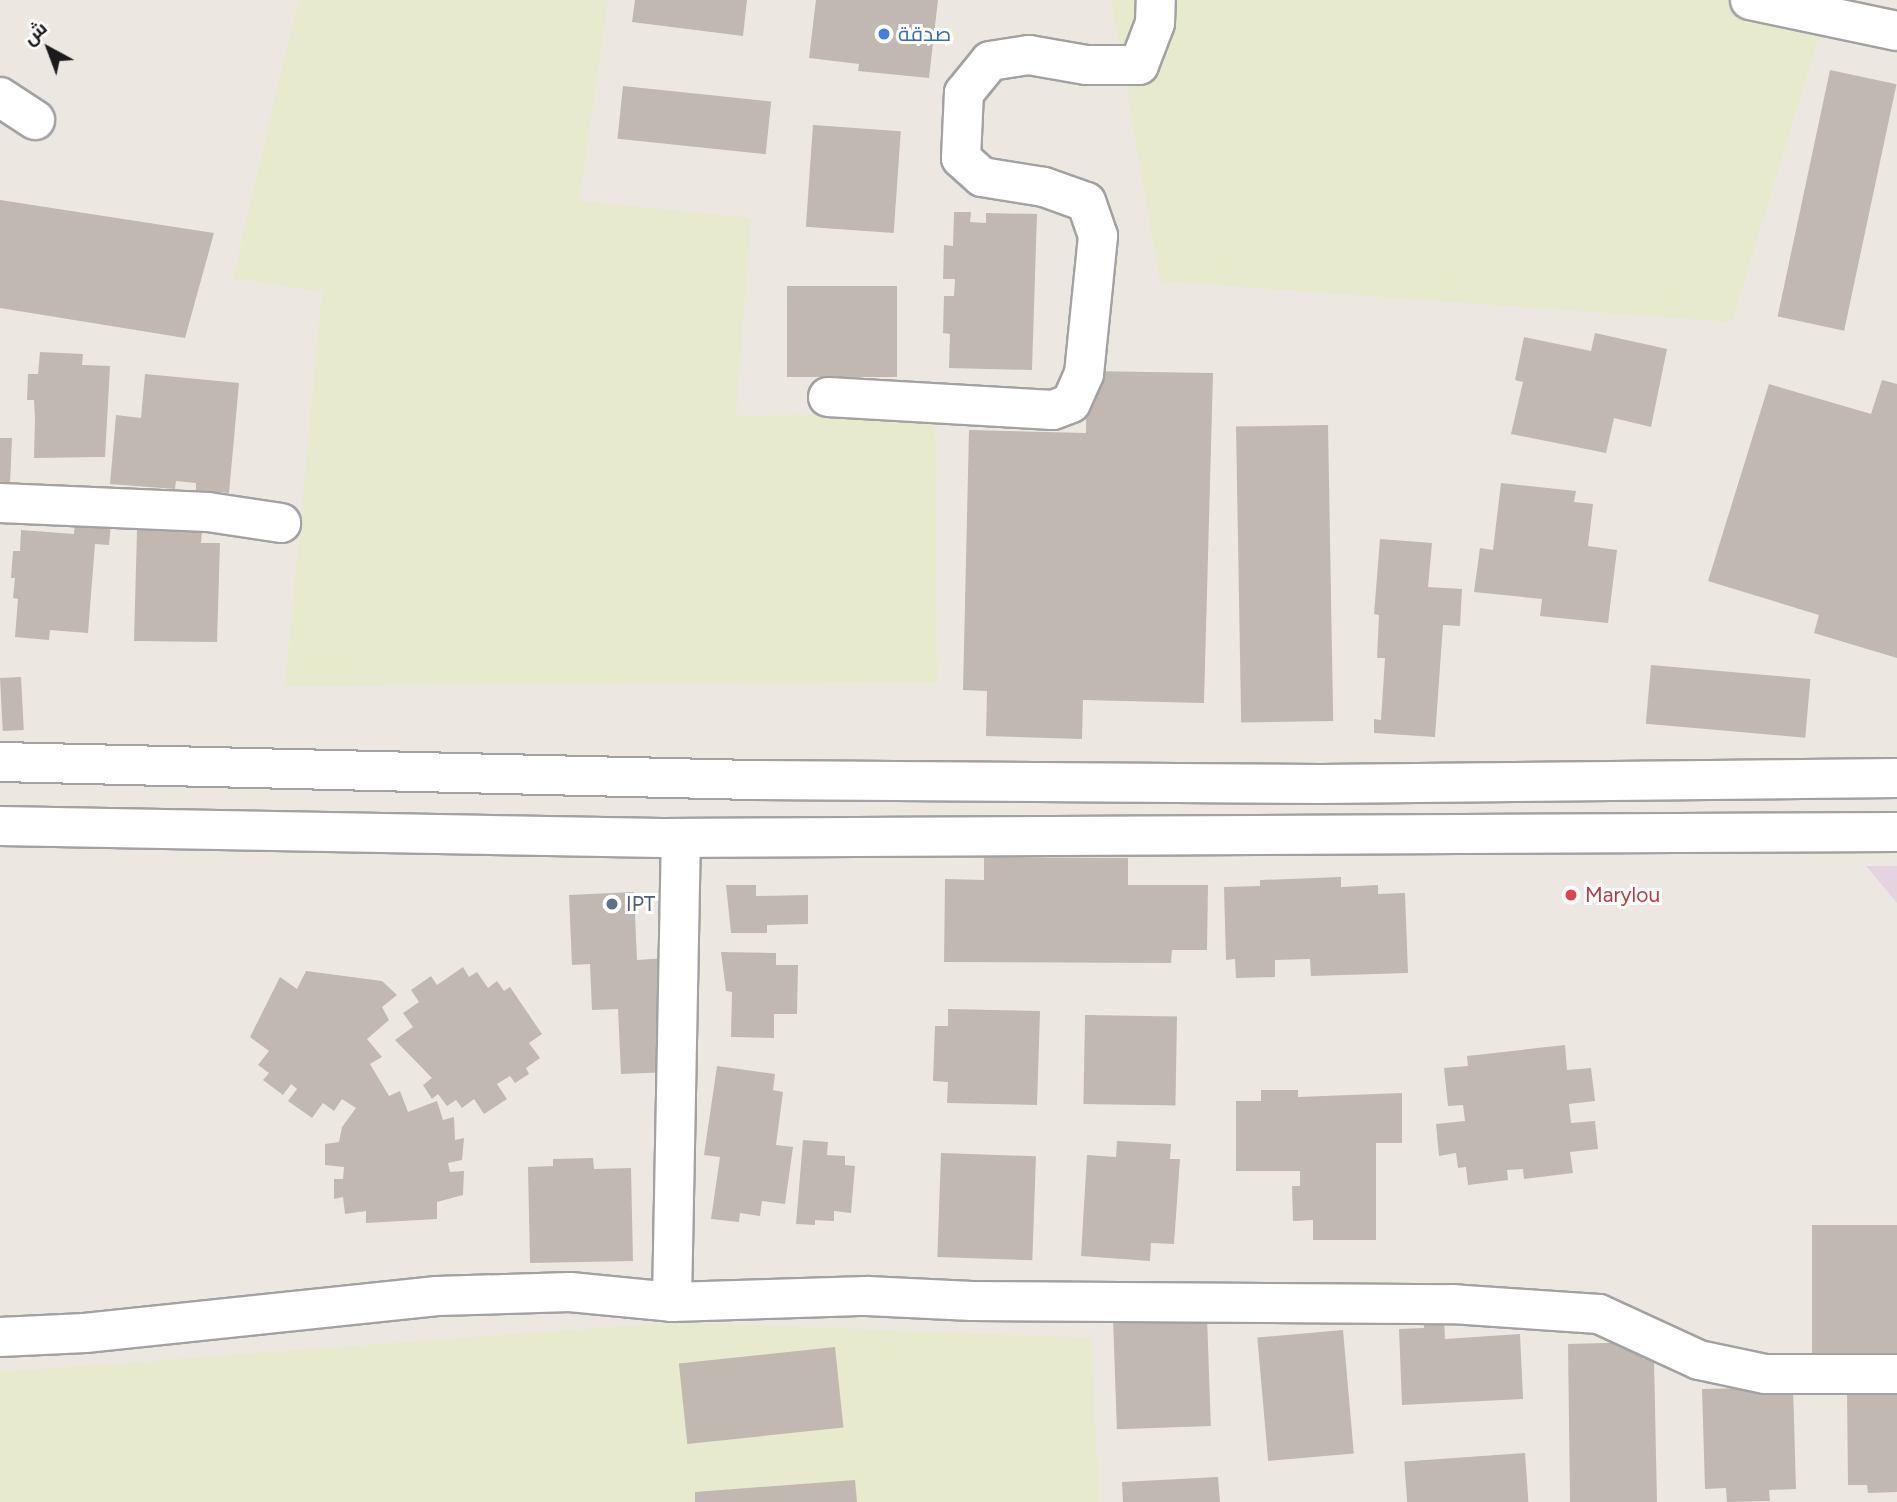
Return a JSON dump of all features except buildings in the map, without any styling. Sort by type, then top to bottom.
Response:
[{"type":"street","points":[[828,397],[1053,410],[1071,404],[1084,374],[1098,236],[1086,202],[1044,187],[982,177],[961,158],[964,93],[990,61],[1029,55],[1086,65],[1139,65],[1155,23],[1156,0]]},
{"type":"street","points":[[1750,0],[1897,31]]},
{"type":"street","points":[[0,97],[35,120]]},
{"type":"street","points":[[0,503],[208,512],[281,523]]},
{"type":"street","points":[[0,762],[659,778],[1320,784],[1897,778]]},
{"type":"street","points":[[659,778],[671,838],[672,1302]]},
{"type":"street","points":[[1320,784],[1322,835]]},
{"type":"street","points":[[0,826],[671,838],[1897,832]]},
{"type":"street","points":[[0,1336],[85,1333],[437,1296],[570,1292],[672,1302],[867,1296],[972,1301],[1452,1304],[1599,1314],[1699,1360],[1765,1374],[1897,1374]]},
{"type":"shaded area","points":[[1866,866],[1897,866],[1897,903]]},
{"type":"green space","points":[[298,0],[608,0],[579,201],[751,218],[736,416],[935,413],[937,682],[285,686],[322,292],[233,278]]},
{"type":"green space","points":[[1111,0],[1830,0],[1732,322],[1160,281]]},
{"type":"green space","points":[[679,1322],[1091,1338],[1099,1502],[0,1502],[0,1372]]},
{"type":"place","name":"صدقة","points":[[884,34]]},
{"type":"place","name":"Marylou","points":[[1571,895]]},
{"type":"place","name":"IPT","points":[[612,904]]}]
